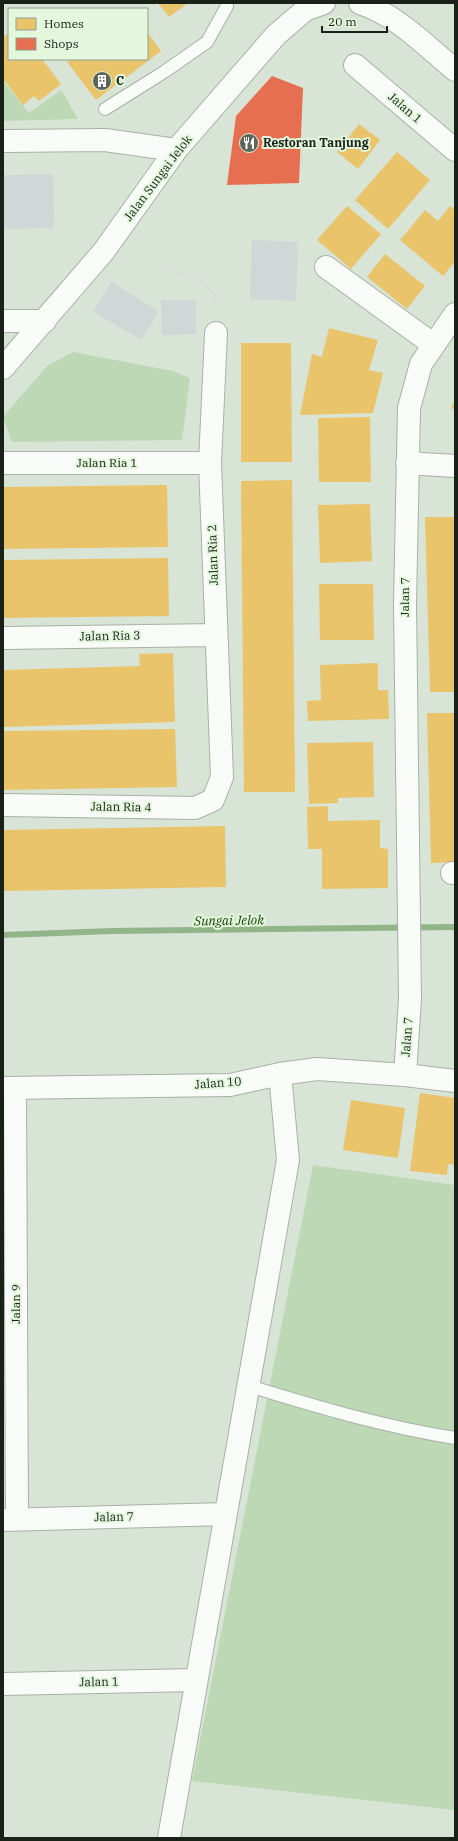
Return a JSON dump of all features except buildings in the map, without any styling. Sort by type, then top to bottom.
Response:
[{"type":"street","name":"Jalan Sungai Jelok","points":[[3,368],[104,251],[176,150],[276,35],[305,10],[324,3]]},
{"type":"street","points":[[360,3],[370,6],[392,18],[455,70]]},
{"type":"street","name":"Jalan 1","points":[[355,65],[455,150]]},
{"type":"street","points":[[3,141],[105,140],[176,150]]},
{"type":"street","points":[[326,267],[434,345]]},
{"type":"street","name":"Jalan 7","points":[[405,1075],[410,999],[405,604],[409,408],[422,364],[455,314]]},
{"type":"street","points":[[3,321],[45,321]]},
{"type":"street","name":"Jalan Ria 2","points":[[216,333],[210,463],[222,777]]},
{"type":"street","name":"Jalan Ria 1","points":[[3,463],[210,463]]},
{"type":"street","points":[[407,463],[455,466]]},
{"type":"street","name":"Jalan Ria 3","points":[[3,638],[216,635]]},
{"type":"street","name":"Jalan Ria 4","points":[[3,806],[195,808],[213,800],[222,777]]},
{"type":"street","name":"Jalan 10","points":[[9,1088],[230,1085],[280,1074],[317,1069],[405,1075],[455,1081]]},
{"type":"street","points":[[169,1838],[195,1680],[249,1386],[288,1160],[280,1074]]},
{"type":"street","name":"Jalan 9","points":[[9,1088],[10,1520]]},
{"type":"street","name":"Jalan 7","points":[[10,1520],[225,1514]]},
{"type":"street","name":"Jalan 1","points":[[3,1684],[195,1680]]},
{"type":"lane","points":[[105,109],[164,72],[207,42],[227,6],[227,3]]},
{"type":"lane","points":[[249,1386],[329,1411],[416,1432],[455,1438]]},
{"type":"path","points":[[162,268],[191,277],[207,285],[216,301]]},
{"type":"green space","points":[[3,81],[29,113],[61,90],[78,119],[3,121]]},
{"type":"green space","points":[[73,352],[173,371],[190,378],[182,440],[12,442],[3,417],[47,366]]},
{"type":"green space","points":[[313,1165],[455,1185],[455,1810],[192,1781]]},
{"type":"waterway","name":"Sungai Jelok","points":[[3,935],[112,931],[455,927]]},
{"type":"place","name":"C","points":[[102,81]]},
{"type":"place","name":"Restoran Tanjung","points":[[249,143]]}]
